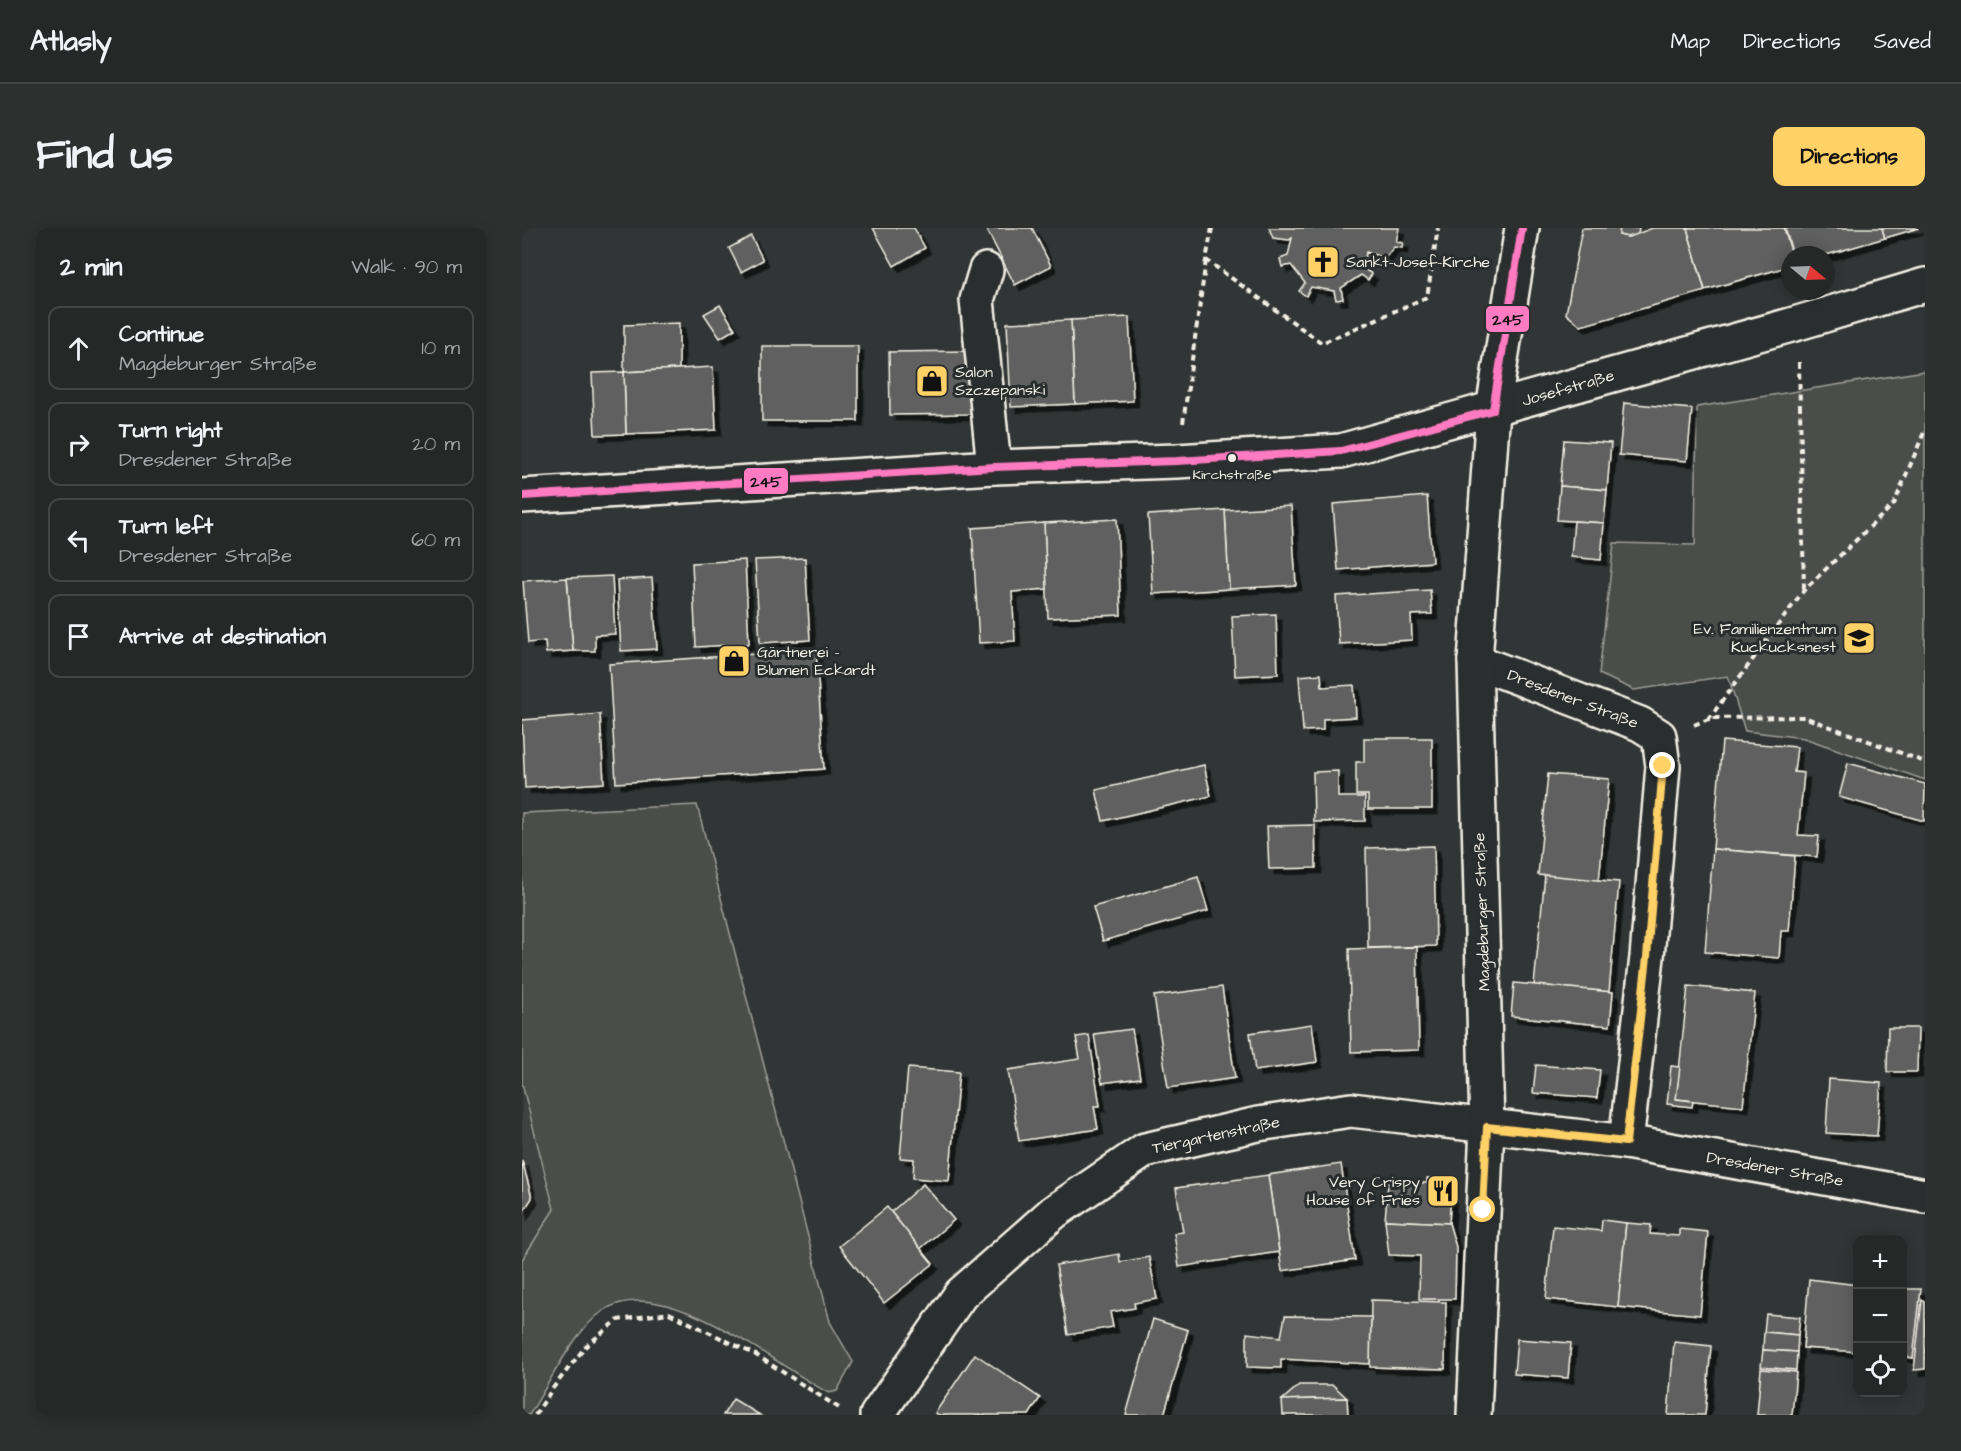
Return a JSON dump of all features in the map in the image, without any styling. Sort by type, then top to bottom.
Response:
[{"type":"street","points":[[1493,410],[1522,228]]},
{"type":"street","points":[[986,270],[977,300],[994,467]]},
{"type":"street","name":"Josefstraße","points":[[522,496],[994,467],[1177,461],[1341,450],[1493,410],[1925,285]]},
{"type":"street","name":"Magdeburger Straße","points":[[1474,1415],[1487,1127],[1475,661],[1493,410]]},
{"type":"street","name":"Dresdener Straße","points":[[1475,661],[1640,724],[1659,736],[1663,766],[1647,957],[1626,1142]]},
{"type":"street","name":"Tiergartenstraße","points":[[877,1415],[961,1294],[1054,1212],[1145,1150],[1258,1124],[1351,1110],[1487,1127]]},
{"type":"street","name":"Dresdener Straße","points":[[1487,1127],[1626,1142],[1925,1196]]},
{"type":"path","points":[[1177,461],[1212,228]]},
{"type":"path","points":[[1206,260],[1322,343],[1427,297],[1438,228]]},
{"type":"path","points":[[1798,323],[1804,590]]},
{"type":"path","points":[[1708,720],[1804,590],[1894,504],[1925,430]]},
{"type":"path","points":[[1659,736],[1708,720],[1803,717],[1925,762]]},
{"type":"path","points":[[535,1415],[552,1388],[586,1346],[618,1320],[669,1313],[756,1355],[841,1409]]},
{"type":"shaded area","points":[[1925,371],[1925,780],[1804,738],[1745,731],[1728,676],[1634,690],[1599,674],[1614,543],[1695,545],[1697,407]]},
{"type":"shaded area","points":[[697,805],[830,1322],[853,1362],[837,1391],[829,1393],[719,1326],[687,1312],[656,1303],[628,1302],[603,1311],[592,1320],[562,1359],[529,1415],[522,1415],[522,1260],[554,1209],[522,1084],[522,813]]},
{"type":"shaded area","points":[[522,1091],[553,1209],[522,1258]]},
{"type":"building","points":[[873,228],[914,228],[925,248],[894,266]]},
{"type":"building","points":[[986,228],[1032,228],[1051,266],[1015,285]]},
{"type":"building","name":"Sankt-Josef-Kirche","points":[[1269,228],[1399,228],[1396,242],[1403,243],[1402,248],[1394,247],[1385,258],[1366,252],[1364,269],[1372,274],[1368,280],[1361,275],[1341,288],[1343,299],[1336,300],[1334,291],[1311,287],[1306,296],[1299,291],[1305,283],[1291,265],[1282,267],[1280,259],[1288,256],[1292,238],[1289,240],[1273,238]]},
{"type":"building","points":[[1582,228],[1620,228],[1619,235],[1628,237],[1653,228],[1687,228],[1705,291],[1581,326],[1566,314]]},
{"type":"building","points":[[1620,228],[1639,228],[1638,234],[1628,237],[1619,235]]},
{"type":"building","points":[[1687,228],[1784,228],[1789,246],[1781,246],[1781,269],[1705,290]]},
{"type":"building","points":[[1785,228],[1882,228],[1885,238],[1835,252],[1835,246],[1790,246]]},
{"type":"building","points":[[1882,228],[1919,228],[1885,238]]},
{"type":"building","points":[[751,236],[763,260],[741,272],[729,248]]},
{"type":"building","points":[[720,305],[735,329],[720,338],[704,314]]},
{"type":"building","points":[[1129,317],[1133,401],[1075,404],[1071,320]]},
{"type":"building","points":[[1071,320],[1075,404],[1011,407],[1007,323]]},
{"type":"building","points":[[679,323],[679,369],[624,372],[624,325]]},
{"type":"building","points":[[762,346],[858,346],[858,421],[762,421]]},
{"type":"building","points":[[971,351],[972,414],[890,415],[889,352]]},
{"type":"building","points":[[713,367],[716,430],[626,434],[624,372]]},
{"type":"building","points":[[624,372],[626,434],[595,435],[592,373]]},
{"type":"building","points":[[1624,403],[1692,409],[1687,461],[1619,455]]},
{"type":"building","points":[[1564,440],[1611,443],[1607,490],[1560,486]]},
{"type":"building","points":[[1560,486],[1607,490],[1604,523],[1557,520]]},
{"type":"building","points":[[1427,496],[1432,562],[1338,570],[1333,504]]},
{"type":"building","points":[[1291,506],[1296,585],[1229,589],[1225,510]]},
{"type":"building","points":[[1225,510],[1229,589],[1153,594],[1148,515]]},
{"type":"building","points":[[1117,519],[1121,615],[1048,618],[1044,523]]},
{"type":"building","points":[[1574,521],[1604,523],[1601,560],[1571,557]]},
{"type":"building","points":[[1044,523],[1047,589],[1012,592],[1015,641],[979,643],[972,528]]},
{"type":"building","points":[[805,558],[810,640],[760,643],[755,560]]},
{"type":"building","points":[[745,560],[749,644],[696,647],[692,563]]},
{"type":"building","points":[[612,576],[615,634],[595,635],[595,651],[573,651],[567,578]]},
{"type":"building","points":[[567,578],[573,651],[546,653],[545,641],[528,643],[523,581]]},
{"type":"building","points":[[652,578],[657,649],[621,651],[617,580]]},
{"type":"building","points":[[1430,590],[1432,614],[1411,615],[1412,640],[1339,644],[1336,596]]},
{"type":"building","points":[[1276,614],[1278,674],[1235,676],[1232,616]]},
{"type":"building","points":[[816,650],[824,769],[616,783],[609,664]]},
{"type":"building","points":[[1321,674],[1322,687],[1354,685],[1356,717],[1323,719],[1323,730],[1303,731],[1299,676]]},
{"type":"building","points":[[600,714],[604,783],[525,788],[522,720]]},
{"type":"building","points":[[1364,738],[1432,738],[1432,809],[1368,809],[1368,795],[1356,795],[1356,762],[1364,762]]},
{"type":"building","points":[[1722,741],[1797,747],[1794,772],[1804,773],[1798,835],[1819,836],[1817,857],[1713,849]]},
{"type":"building","points":[[1848,763],[1925,784],[1924,821],[1839,797]]},
{"type":"building","points":[[1204,765],[1211,796],[1103,821],[1096,790]]},
{"type":"building","points":[[1338,771],[1338,797],[1365,797],[1365,821],[1314,822],[1313,772]]},
{"type":"building","points":[[1548,774],[1609,779],[1599,881],[1538,875]]},
{"type":"building","points":[[1315,825],[1316,868],[1269,869],[1267,826]]},
{"type":"building","points":[[1434,846],[1436,946],[1368,948],[1366,848]]},
{"type":"building","points":[[1713,849],[1795,856],[1789,931],[1781,931],[1779,958],[1705,952]]},
{"type":"building","points":[[1545,875],[1619,882],[1609,992],[1534,985]]},
{"type":"building","points":[[1198,877],[1208,911],[1103,941],[1093,907]]},
{"type":"building","points":[[1417,947],[1419,1050],[1351,1052],[1349,949]]},
{"type":"building","points":[[1514,983],[1613,992],[1610,1026],[1511,1016]]},
{"type":"building","points":[[1688,986],[1755,993],[1743,1106],[1676,1099]]},
{"type":"building","points":[[1222,987],[1235,1078],[1168,1088],[1154,996]]},
{"type":"building","points":[[1312,1024],[1317,1062],[1255,1071],[1250,1033]]},
{"type":"building","points":[[1888,1028],[1918,1028],[1917,1072],[1887,1072]]},
{"type":"building","points":[[1132,1029],[1140,1078],[1102,1083],[1094,1034]]},
{"type":"building","points":[[1089,1035],[1100,1106],[1094,1106],[1098,1129],[1019,1141],[1008,1070],[1080,1059],[1076,1037]]},
{"type":"building","points":[[1536,1065],[1600,1070],[1597,1098],[1533,1093]]},
{"type":"building","points":[[1671,1066],[1680,1067],[1676,1099],[1693,1101],[1692,1107],[1667,1104]]},
{"type":"building","points":[[908,1068],[959,1072],[949,1181],[913,1178],[914,1159],[900,1158]]},
{"type":"building","points":[[1829,1079],[1881,1083],[1877,1136],[1826,1133]]},
{"type":"building","points":[[522,1160],[532,1198],[522,1214]]},
{"type":"building","points":[[1341,1164],[1355,1260],[1282,1271],[1268,1175]]},
{"type":"building","points":[[1268,1175],[1279,1252],[1179,1267],[1174,1233],[1183,1232],[1176,1188]]},
{"type":"building","points":[[1427,1178],[1452,1179],[1449,1223],[1385,1220],[1388,1182],[1427,1183]]},
{"type":"building","points":[[923,1184],[954,1220],[920,1249],[891,1212]]},
{"type":"building","points":[[887,1207],[933,1264],[884,1303],[839,1246]]},
{"type":"building","points":[[1385,1220],[1449,1223],[1456,1247],[1455,1299],[1419,1299],[1420,1256],[1389,1255]]},
{"type":"building","points":[[1602,1220],[1626,1223],[1618,1307],[1546,1299],[1553,1226],[1601,1231]]},
{"type":"building","points":[[1626,1223],[1651,1225],[1650,1234],[1679,1236],[1679,1229],[1708,1232],[1700,1315],[1618,1307]]},
{"type":"building","points":[[1119,1254],[1120,1262],[1149,1257],[1157,1299],[1134,1303],[1135,1308],[1110,1312],[1113,1327],[1068,1335],[1056,1265]]},
{"type":"building","points":[[1809,1279],[1853,1284],[1853,1352],[1803,1348]]},
{"type":"building","points":[[1907,1289],[1921,1289],[1913,1358],[1907,1357]]},
{"type":"building","points":[[1371,1300],[1446,1302],[1445,1369],[1370,1367]]},
{"type":"building","points":[[1922,1300],[1925,1302],[1925,1369],[1914,1370]]},
{"type":"building","points":[[1766,1314],[1800,1317],[1798,1335],[1764,1332]]},
{"type":"building","points":[[1285,1316],[1371,1317],[1370,1364],[1281,1359],[1281,1368],[1247,1367],[1247,1333],[1281,1337]]},
{"type":"building","points":[[1153,1319],[1188,1330],[1164,1415],[1126,1415]]},
{"type":"building","points":[[1764,1332],[1798,1335],[1797,1352],[1763,1350]]},
{"type":"building","points":[[1517,1339],[1571,1343],[1568,1378],[1514,1374]]},
{"type":"building","points":[[1674,1342],[1711,1346],[1705,1415],[1668,1415]]},
{"type":"building","points":[[1763,1350],[1797,1352],[1796,1370],[1761,1367]]},
{"type":"building","points":[[975,1354],[1040,1398],[1029,1415],[939,1415],[935,1413]]},
{"type":"building","points":[[1761,1369],[1796,1372],[1792,1415],[1757,1415]]},
{"type":"building","points":[[1299,1385],[1333,1385],[1347,1398],[1282,1400]]},
{"type":"building","points":[[1347,1398],[1348,1415],[1283,1415],[1282,1400]]},
{"type":"building","points":[[733,1399],[760,1415],[723,1415]]},
{"type":"transit line","name":"245","points":[[1493,410],[1522,228]]},
{"type":"transit line","name":"245","points":[[522,496],[994,467],[1177,461],[1341,451],[1493,410]]},
{"type":"place","name":"Sankt-Josef-Kirche","points":[[1323,262]]},
{"type":"place","name":"Salon Szczepanski","points":[[932,381]]},
{"type":"place","name":"Kirchstraße","points":[[1232,458]]},
{"type":"place","name":"Ev. Familienzentrum Kuckucksnest","points":[[1859,638]]},
{"type":"place","name":"Gärtnerei - Blumen Eckardt","points":[[734,661]]},
{"type":"place","name":"Very Crispy House of Fries","points":[[1443,1191]]},
{"type":"route","points":[[1483,1210],[1487,1127],[1626,1142],[1647,957],[1663,766]]}]
